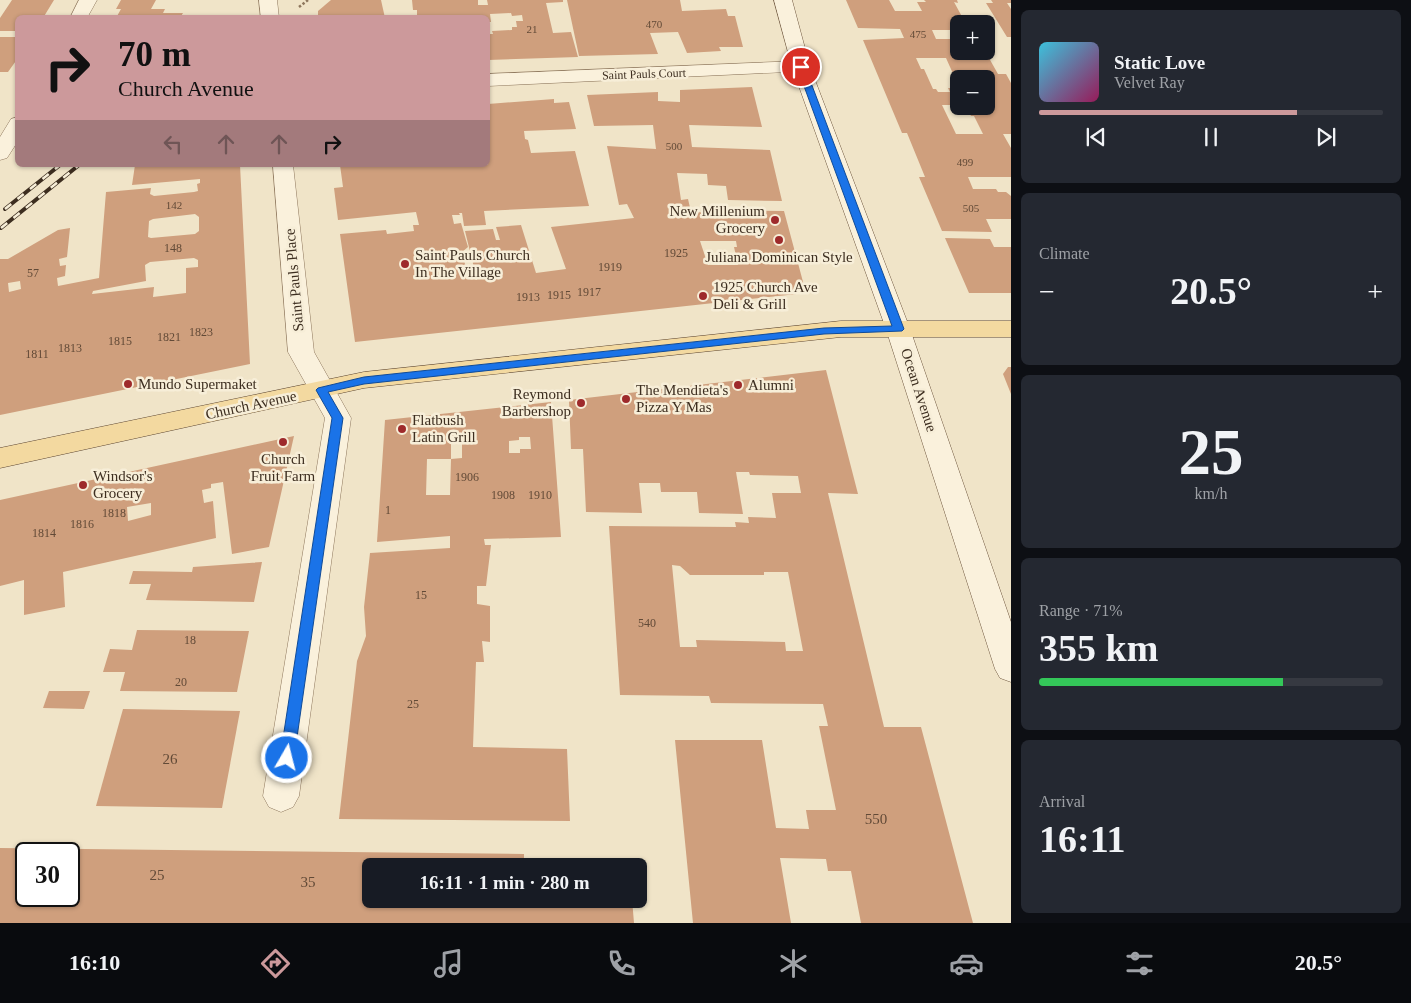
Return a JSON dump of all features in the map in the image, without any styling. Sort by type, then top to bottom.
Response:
[{"type":"main road","name":"Church Avenue","points":[[0,458],[364,380],[822,331],[1011,329]]},
{"type":"street","points":[[80,15],[88,0]]},
{"type":"street","points":[[268,0],[270,15]]},
{"type":"street","name":"Ocean Avenue","points":[[783,0],[801,67],[898,329],[1011,668]]},
{"type":"street","name":"Saint Pauls Court","points":[[490,80],[801,67]]},
{"type":"street","points":[[0,154],[15,128]]},
{"type":"street","name":"Saint Pauls Place","points":[[281,796],[338,418],[301,352],[283,167]]},
{"type":"building","points":[[12,0],[54,0],[45,15],[15,15],[15,31],[0,31],[0,18]]},
{"type":"building","points":[[121,0],[156,0],[151,9],[165,9],[163,13],[183,13],[182,15],[118,15],[121,9],[116,9]]},
{"type":"building","points":[[331,0],[381,0],[384,15],[318,15],[318,11]]},
{"type":"building","points":[[412,0],[478,0],[478,5],[488,5],[487,0],[563,0],[563,2],[546,3],[553,33],[571,32],[578,57],[490,60],[490,34],[493,34],[492,31],[512,30],[512,27],[517,27],[516,21],[523,21],[522,15],[512,16],[511,13],[490,14],[491,22],[490,22],[490,15],[417,15],[417,10],[413,10]]},
{"type":"building","points":[[567,0],[680,0],[682,11],[726,9],[728,16],[735,16],[743,47],[719,47],[721,51],[687,53],[678,32],[650,33],[658,54],[579,56]]},
{"type":"building","points":[[846,0],[889,0],[895,11],[922,11],[917,2],[926,2],[924,0],[957,0],[958,3],[954,2],[961,15],[950,15],[950,30],[932,30],[936,39],[950,39],[950,60],[990,60],[998,74],[1006,74],[1011,83],[1011,134],[1003,134],[1011,148],[1011,177],[968,177],[973,189],[996,189],[998,192],[1006,192],[1011,196],[1011,219],[986,219],[992,232],[942,231],[919,177],[925,177],[907,133],[902,133],[863,40],[904,38],[900,29],[858,28]]},
{"type":"building","points":[[991,0],[1011,0],[1011,3],[1007,3],[1011,9],[1011,37],[1007,37],[986,3],[993,3]]},
{"type":"building","points":[[0,37],[15,37],[15,62],[8,72],[0,72]]},
{"type":"building","points":[[752,87],[762,127],[689,125],[692,147],[770,150],[782,201],[728,200],[726,186],[708,185],[707,174],[677,173],[681,200],[688,199],[691,212],[719,213],[719,210],[784,211],[806,293],[355,342],[340,234],[386,230],[387,234],[414,231],[413,225],[419,225],[416,212],[338,220],[334,188],[343,187],[340,167],[490,167],[490,104],[554,99],[554,103],[569,102],[576,129],[524,131],[525,139],[528,140],[531,153],[575,151],[589,206],[484,211],[486,225],[464,226],[462,213],[459,213],[460,215],[452,215],[454,224],[461,223],[468,247],[462,252],[468,276],[477,280],[465,231],[493,229],[496,240],[500,240],[496,227],[521,225],[536,273],[566,269],[551,227],[634,218],[627,204],[619,205],[607,146],[656,149],[653,125],[594,126],[587,95],[658,92],[658,101],[680,102],[680,90]],"holes":[[[700,241],[736,241],[737,247],[734,247],[738,265],[708,265]]]},
{"type":"building","points":[[135,167],[240,167],[250,364],[0,415],[0,259],[8,259],[58,230],[70,228],[67,257],[59,259],[60,266],[66,265],[65,276],[57,278],[58,286],[99,278],[106,192],[151,188],[150,194],[154,196],[194,192],[198,191],[197,184],[200,183],[200,179],[132,185]],"holes":[[[195,214],[199,217],[199,231],[195,234],[148,237],[149,221],[153,219]],[[194,258],[198,260],[198,267],[186,268],[186,293],[153,297],[154,287],[92,294],[93,291],[146,281],[145,265],[150,262]],[[20,281],[21,289],[9,292],[8,283]]]},
{"type":"building","points":[[945,238],[990,239],[994,247],[1011,247],[1011,293],[969,293]]},
{"type":"building","points":[[1008,367],[1011,367],[1011,394],[1003,374]]},
{"type":"building","points":[[826,370],[858,494],[828,493],[884,727],[921,727],[973,923],[861,923],[851,871],[828,871],[826,859],[780,858],[791,923],[693,923],[675,740],[762,740],[776,828],[809,829],[806,810],[836,810],[819,726],[828,726],[823,704],[711,703],[709,696],[620,695],[609,526],[736,527],[735,522],[749,523],[748,517],[776,518],[772,493],[801,493],[798,476],[750,475],[749,472],[736,472],[743,514],[699,513],[697,492],[661,492],[660,483],[639,483],[642,513],[586,512],[583,449],[571,449],[569,400]],"holes":[[[672,565],[680,566],[690,575],[764,575],[764,572],[788,572],[803,651],[786,651],[785,642],[696,640],[697,647],[680,647]]]},
{"type":"building","points":[[551,402],[561,537],[484,539],[485,545],[491,545],[486,586],[477,586],[477,604],[490,606],[490,642],[482,641],[484,662],[476,662],[473,747],[567,749],[570,821],[339,819],[357,661],[366,636],[364,607],[370,553],[450,548],[450,536],[377,542],[385,420]],"holes":[[[519,437],[530,437],[531,449],[520,449],[520,453],[509,453],[509,441],[519,440]],[[451,444],[462,444],[462,458],[451,459]],[[427,459],[451,459],[450,495],[426,495]]]},
{"type":"building","points":[[294,436],[269,547],[232,554],[223,482],[211,484],[211,488],[202,490],[204,503],[213,501],[216,538],[63,572],[65,607],[24,615],[24,580],[0,586],[0,500]],"holes":[[[151,503],[151,515],[128,521],[127,507]]]},
{"type":"building","points":[[262,562],[254,602],[146,600],[151,584],[129,584],[133,571],[192,572],[193,567]]},
{"type":"building","points":[[137,630],[249,631],[237,692],[120,691],[125,672],[103,672],[110,649],[132,650]]},
{"type":"building","points":[[49,691],[90,691],[84,709],[43,708]]},
{"type":"building","points":[[123,709],[240,711],[222,808],[96,806]]},
{"type":"building","points":[[0,848],[15,848],[15,907],[80,907],[80,849],[524,854],[524,858],[362,858],[362,908],[633,908],[634,923],[0,923]]},
{"type":"railway","points":[[5,209],[58,167]]},
{"type":"railway","points":[[1,228],[77,167]]},
{"type":"place","name":"New Millenium Grocery","points":[[775,220]]},
{"type":"place","name":"Juliana Dominican Style","points":[[779,240]]},
{"type":"place","name":"Saint Pauls Church In The Village","points":[[405,264]]},
{"type":"place","name":"1925 Church Ave Deli & Grill","points":[[703,296]]},
{"type":"place","name":"Mundo Supermaket","points":[[128,384]]},
{"type":"place","name":"Alumni","points":[[738,385]]},
{"type":"place","name":"The Mendieta's Pizza Y Mas","points":[[626,399]]},
{"type":"place","name":"Reymond Barbershop","points":[[581,403]]},
{"type":"place","name":"Flatbush Latin Grill","points":[[402,429]]},
{"type":"place","name":"Church Fruit Farm","points":[[283,442]]},
{"type":"place","name":"Windsor's Grocery","points":[[83,485]]},
{"type":"route","points":[[287,758],[338,418],[322,390],[364,380],[842,329],[898,329],[801,67]]}]
